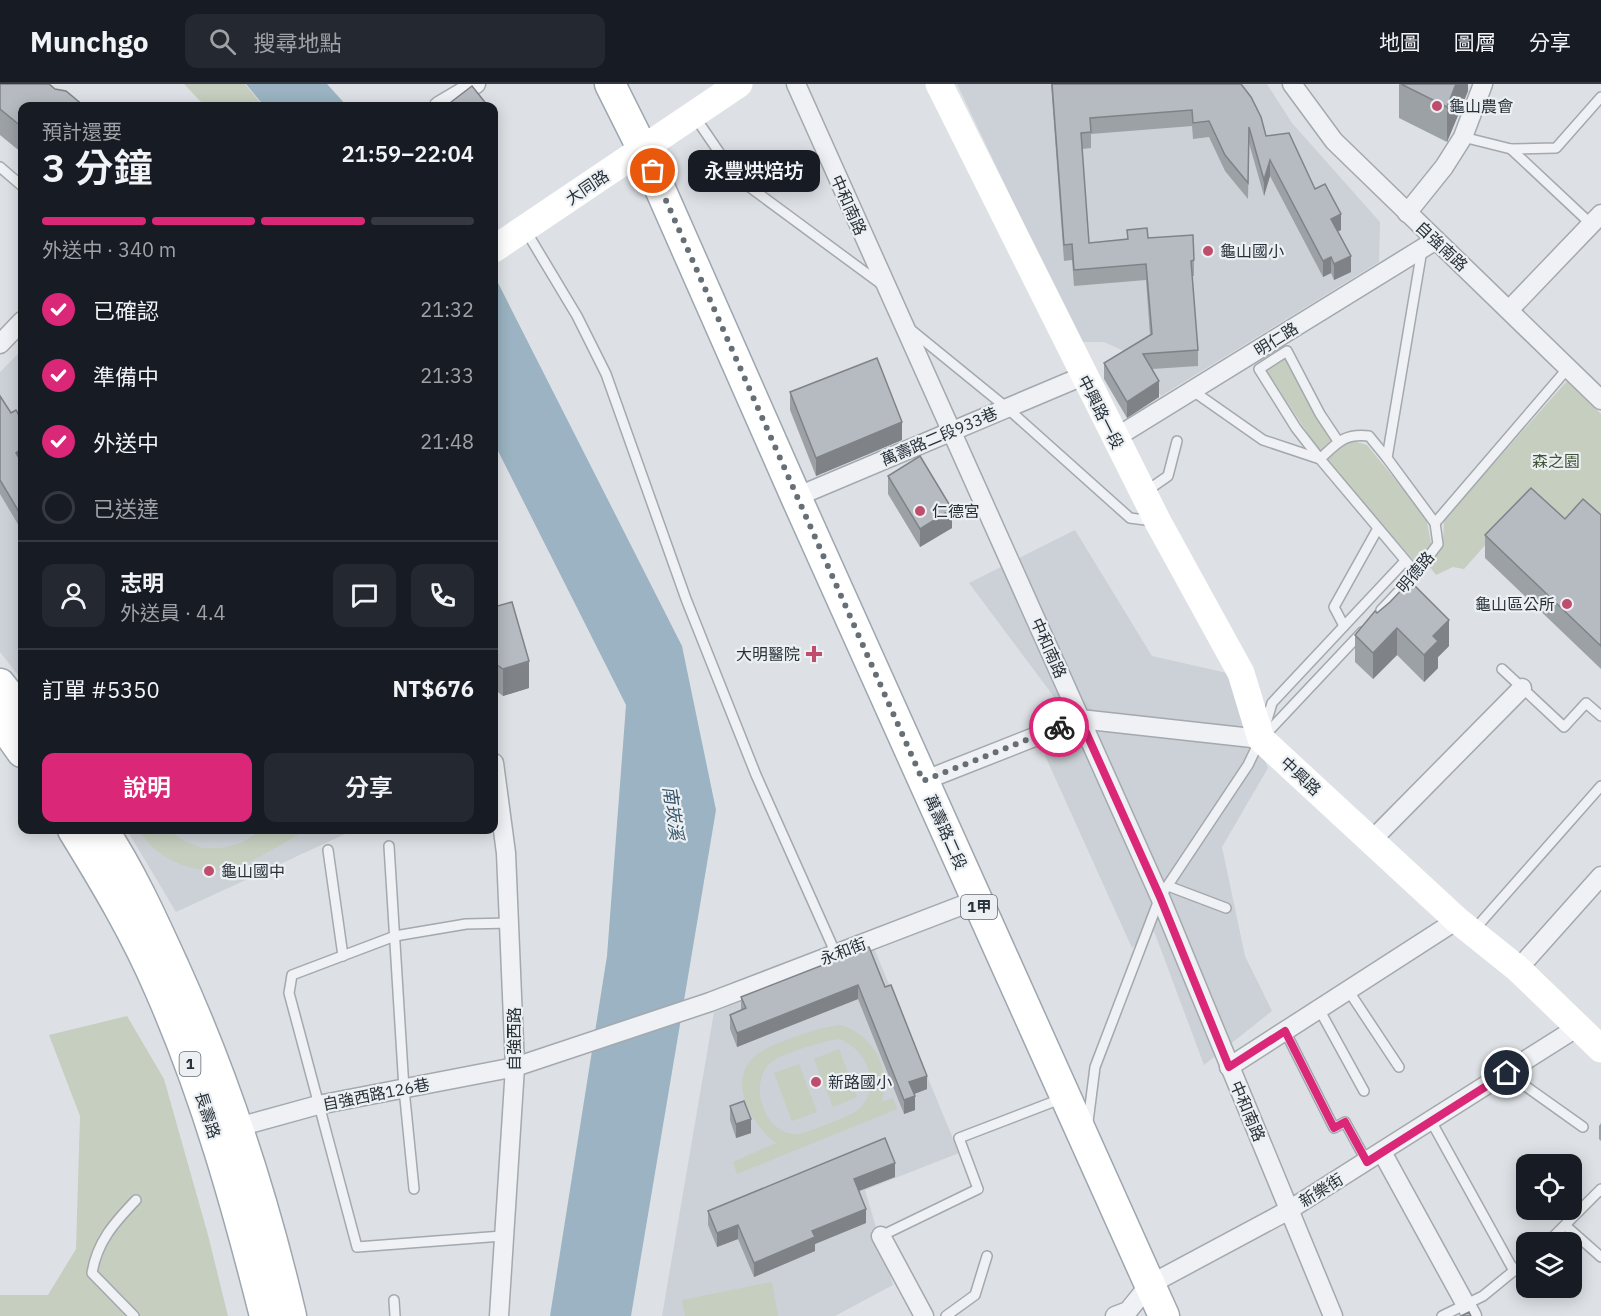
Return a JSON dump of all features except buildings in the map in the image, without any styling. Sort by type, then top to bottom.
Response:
[{"type":"main road","name":"萬壽路二段","points":[[610,84],[643,150],[976,900],[1164,1316]]},
{"type":"main road","points":[[0,684],[18,707]]},
{"type":"main road","points":[[0,721],[18,746]]},
{"type":"main road","name":"長壽路","points":[[75,834],[122,910],[160,989],[189,1061],[242,1223],[264,1316]]},
{"type":"main road","name":"長壽路","points":[[106,834],[159,933],[208,1041],[238,1126],[291,1316]]},
{"type":"street","points":[[442,102],[452,89],[476,84]]},
{"type":"street","name":"大同路","points":[[498,246],[739,84]]},
{"type":"street","name":"中和南路","points":[[796,84],[1080,719],[1164,891],[1229,1067],[1333,1316]]},
{"type":"street","name":"中興路一段","points":[[939,84],[1143,494],[1242,673],[1261,739]]},
{"type":"street","name":"自強南路","points":[[1293,84],[1334,141],[1407,213],[1429,244],[1510,309],[1600,397]]},
{"type":"street","points":[[1407,213],[1444,167],[1463,137],[1483,84]]},
{"type":"street","points":[[1510,309],[1596,219]]},
{"type":"street","name":"明仁路","points":[[1115,438],[1429,244]]},
{"type":"street","points":[[0,344],[18,325]]},
{"type":"street","name":"萬壽路二段933巷","points":[[796,497],[1083,376]]},
{"type":"street","points":[[1371,841],[1522,687]]},
{"type":"street","points":[[923,781],[1080,719],[1261,739]]},
{"type":"street","name":"中興路","points":[[1261,739],[1465,926],[1518,969],[1601,1049]]},
{"type":"street","name":"自強西路","points":[[498,793],[506,853],[515,1067],[502,1236],[499,1316]]},
{"type":"street","points":[[1518,969],[1601,876]]},
{"type":"street","name":"永和街","points":[[515,1067],[710,1002],[976,900]]},
{"type":"street","points":[[1229,1067],[1348,990],[1465,926]]},
{"type":"street","name":"新樂街","points":[[1149,1285],[1289,1210],[1578,1027]]},
{"type":"street","name":"自強西路126巷","points":[[238,1126],[318,1105],[515,1067]]},
{"type":"street","points":[[1374,1157],[1469,1310]]},
{"type":"street","points":[[881,1236],[924,1316]]},
{"type":"street","points":[[1115,1316],[1128,1311],[1149,1285]]},
{"type":"lane","points":[[1463,137],[1511,149],[1556,148],[1601,97]]},
{"type":"lane","points":[[694,115],[736,177],[886,287]]},
{"type":"lane","points":[[1511,149],[1596,219]]},
{"type":"lane","points":[[0,167],[18,183]]},
{"type":"lane","points":[[524,229],[577,316],[606,374],[708,654],[756,775],[836,954]]},
{"type":"lane","points":[[1387,458],[1429,244]]},
{"type":"lane","points":[[904,324],[1007,408],[1130,518],[1158,522]]},
{"type":"lane","points":[[1338,441],[1320,414],[1287,351],[1259,369],[1296,429],[1377,530],[1416,573]]},
{"type":"lane","points":[[1320,459],[1338,441],[1354,434],[1369,436],[1435,523],[1568,368]]},
{"type":"lane","points":[[1193,390],[1263,440],[1320,459]]},
{"type":"lane","points":[[1143,494],[1168,476],[1177,441]]},
{"type":"lane","name":"明德路","points":[[1378,615],[1416,573],[1438,544],[1435,523]]},
{"type":"lane","points":[[1344,626],[1334,607],[1377,530]]},
{"type":"lane","name":"明德路","points":[[1261,739],[1272,703],[1405,561]]},
{"type":"lane","points":[[1085,1141],[1095,1067],[1164,891],[1248,765],[1261,739],[1370,623]]},
{"type":"lane","points":[[1502,669],[1564,727],[1586,703],[1601,716]]},
{"type":"lane","points":[[1465,926],[1601,786]]},
{"type":"lane","points":[[389,846],[404,1089],[414,1189]]},
{"type":"lane","points":[[328,850],[342,956]]},
{"type":"lane","points":[[1164,891],[1226,908]]},
{"type":"lane","points":[[502,1236],[357,1247],[289,993],[292,975],[395,936],[466,924],[510,923]]},
{"type":"lane","points":[[1348,990],[1399,1067]]},
{"type":"lane","points":[[1319,1009],[1364,1091]]},
{"type":"lane","points":[[1285,1031],[1334,1128],[1345,1122],[1374,1157]]},
{"type":"lane","points":[[1507,1073],[1583,1127]]},
{"type":"lane","points":[[881,1236],[978,1189],[959,1138],[1065,1097]]},
{"type":"lane","points":[[1431,1121],[1514,1271],[1469,1310],[1442,1316]]},
{"type":"lane","points":[[1559,1232],[1601,1189]]},
{"type":"lane","points":[[134,1316],[92,1273],[95,1256],[110,1227],[136,1200]]},
{"type":"lane","points":[[1566,1226],[1601,1257]]},
{"type":"lane","points":[[946,1316],[975,1295],[987,1256]]},
{"type":"lane","points":[[394,1300],[395,1316]]},
{"type":"shaded area","name":"龜山國小","points":[[957,84],[1267,84],[1292,123],[1380,222],[1379,262],[1161,396],[1137,357],[1104,342],[1080,342]]},
{"type":"shaded area","points":[[18,354],[18,675],[0,652],[0,372]]},
{"type":"shaded area","points":[[1075,530],[1152,656],[1227,673],[1268,768],[1222,847],[1245,956],[1272,1011],[1204,1065],[1154,931],[1132,948],[1043,751],[1066,713],[969,583]]},
{"type":"shaded area","name":"龜山國中","points":[[129,834],[345,834],[176,912]]},
{"type":"shaded area","name":"新路國小","points":[[874,948],[959,1153],[865,1190],[893,1285],[835,1316],[662,1316],[714,1012]]},
{"type":"green space","points":[[184,84],[245,84],[260,102],[201,102]]},
{"type":"green space","points":[[1283,353],[1321,420],[1335,436],[1367,445],[1426,517],[1431,543],[1416,563],[1326,461],[1261,363]]},
{"type":"green space","name":"森之園","points":[[1567,381],[1601,414],[1601,530],[1564,528],[1527,498],[1464,569],[1453,567],[1436,575],[1429,566],[1443,543],[1444,520]]},
{"type":"green space","points":[[142,834],[174,834],[202,848],[222,848],[241,843],[256,834],[299,834],[240,865],[206,870],[188,867],[169,859]]},
{"type":"green space","points":[[127,1016],[164,1079],[208,1235],[228,1316],[0,1316],[0,1295],[48,1295],[76,1249],[80,1116],[49,1035]]},
{"type":"green space","points":[[841,1025],[853,1030],[871,1045],[882,1065],[884,1089],[882,1102],[893,1098],[897,1109],[737,1174],[733,1162],[776,1143],[759,1126],[746,1102],[743,1078],[747,1066],[755,1056],[771,1046],[796,1036]],"holes":[[[839,1039],[849,1044],[864,1059],[871,1079],[870,1090],[859,1109],[800,1134],[791,1134],[775,1126],[765,1112],[760,1096],[762,1076],[770,1063],[775,1059],[824,1042]]]},
{"type":"green space","points":[[839,1049],[857,1097],[833,1107],[814,1059]]},
{"type":"green space","points":[[799,1064],[817,1112],[792,1121],[774,1073]]},
{"type":"green space","points":[[772,1282],[778,1316],[685,1316],[682,1300]]},
{"type":"water","points":[[246,84],[327,84],[343,102],[261,102]]},
{"type":"water","name":"南崁溪","points":[[498,283],[682,646],[716,810],[631,1316],[550,1316],[607,956],[626,705],[498,451]]},
{"type":"way so far","points":[[653,171],[923,781],[1059,727]]},
{"type":"place","name":"龜山農會","points":[[1437,106]]},
{"type":"place","name":"永豐烘焙坊","points":[[653,171]]},
{"type":"place","name":"龜山國小","points":[[1208,251]]},
{"type":"place","name":"仁德宮","points":[[920,511]]},
{"type":"place","name":"龜山區公所","points":[[1567,604]]},
{"type":"place","name":"大明醫院","points":[[814,654]]},
{"type":"place","name":"龜山國中","points":[[209,871]]},
{"type":"place","name":"新路國小","points":[[816,1082]]},
{"type":"route","points":[[1059,727],[1080,719],[1160,897],[1229,1067],[1285,1031],[1334,1128],[1345,1122],[1367,1162],[1507,1073]]}]
